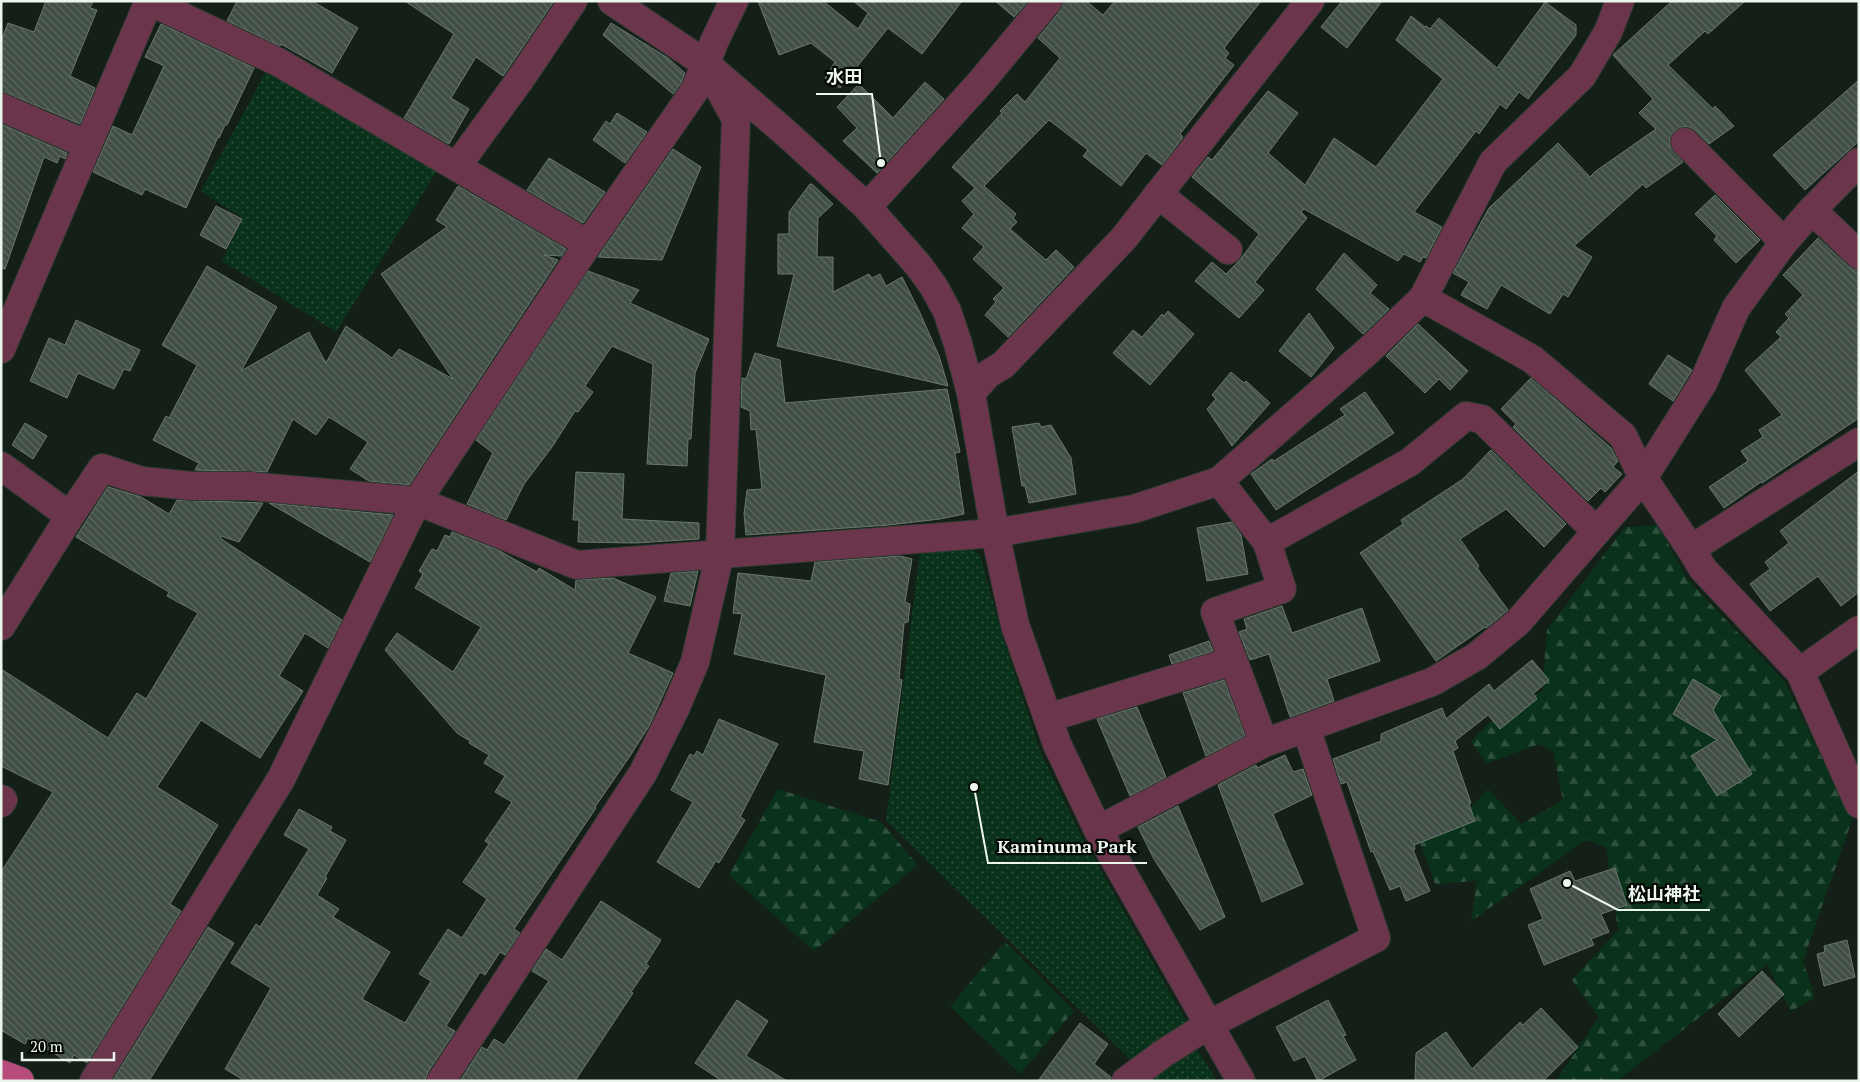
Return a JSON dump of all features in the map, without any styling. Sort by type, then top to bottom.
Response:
[{"type":"main road","points":[[1,1074],[20,1081]]},
{"type":"street","points":[[1,349],[150,1],[280,63],[588,244]]},
{"type":"street","points":[[457,166],[519,81],[573,1]]},
{"type":"street","points":[[612,1],[706,64],[787,134],[867,207],[934,286],[950,320],[971,393],[995,533],[1015,625],[1057,744],[1098,830],[1241,1081]]},
{"type":"street","points":[[94,1081],[281,779],[417,502],[588,244],[695,90],[715,40],[734,1]]},
{"type":"street","points":[[867,207],[980,83],[1048,1]]},
{"type":"street","points":[[971,393],[988,374],[1003,365],[1124,238],[1310,1]]},
{"type":"street","points":[[1,626],[102,468],[142,481],[192,486],[249,486],[417,502],[577,565],[995,533],[1134,509],[1219,481],[1368,350],[1423,298],[1493,162],[1582,76],[1608,32],[1620,1]]},
{"type":"street","points":[[441,1081],[643,773],[676,707],[695,662],[720,554],[736,119],[706,64]]},
{"type":"street","points":[[1,107],[88,145]]},
{"type":"street","points":[[1685,142],[1784,242]]},
{"type":"street","points":[[1098,830],[1264,744],[1432,682],[1477,656],[1518,622],[1643,478],[1703,383],[1736,308],[1784,242],[1859,162]]},
{"type":"street","points":[[1158,194],[1228,250]]},
{"type":"street","points":[[1812,210],[1859,255]]},
{"type":"street","points":[[1423,298],[1532,359],[1623,436],[1643,478],[1703,569],[1800,672],[1859,804]]},
{"type":"street","points":[[1268,542],[1410,462],[1466,416],[1482,419],[1596,531]]},
{"type":"street","points":[[1691,549],[1859,442]]},
{"type":"street","points":[[1,466],[70,516]]},
{"type":"street","points":[[1219,481],[1268,542],[1282,588],[1215,612],[1264,744]]},
{"type":"street","points":[[1800,672],[1859,630]]},
{"type":"street","points":[[1048,718],[1233,661]]},
{"type":"street","points":[[1126,1081],[1164,1053],[1208,1025],[1376,938],[1306,728]]},
{"type":"street","points":[[1,799],[3,800],[1,803]]},
{"type":"green space","points":[[267,70],[440,166],[336,332],[222,261],[243,218],[201,191]]},
{"type":"green space","points":[[1658,525],[1687,579],[1785,682],[1852,820],[1803,961],[1815,998],[1791,1011],[1767,965],[1617,1081],[1556,1081],[1599,1017],[1572,980],[1618,930],[1606,847],[1586,840],[1471,921],[1477,881],[1435,884],[1408,809],[1432,826],[1473,805],[1488,789],[1521,824],[1563,800],[1553,752],[1539,744],[1487,763],[1471,742],[1489,723],[1542,691],[1547,630],[1625,527]]},
{"type":"green space","points":[[964,544],[980,555],[1002,635],[1041,753],[1083,839],[1188,1024],[1134,1063],[886,821],[920,551]]},
{"type":"green space","points":[[778,789],[881,822],[918,865],[814,951],[729,875]]},
{"type":"green space","points":[[1005,942],[1074,1011],[1020,1074],[950,1006]]},
{"type":"green space","points":[[1196,1047],[1217,1081],[1150,1081]]},
{"type":"building","points":[[46,1],[93,1],[90,8],[97,10],[70,76],[95,88],[80,124],[1,92],[1,41],[8,23],[34,32]]},
{"type":"building","points":[[237,1],[312,1],[358,28],[332,73],[281,44],[280,46],[227,21]]},
{"type":"building","points":[[405,1],[554,1],[503,76],[476,57],[451,98],[469,109],[449,144],[404,118],[454,34]]},
{"type":"building","points":[[758,1],[823,1],[858,29],[868,13],[853,1],[962,1],[922,54],[888,28],[840,88],[825,78],[835,62],[811,43],[779,55]]},
{"type":"building","points":[[995,1],[1028,1],[1014,17]]},
{"type":"building","points":[[1063,1],[1086,1],[1103,15],[1115,1],[1261,1],[1224,48],[1229,53],[1225,58],[1234,65],[1180,134],[1183,137],[1162,165],[1146,153],[1121,186],[1083,156],[1088,150],[1049,120],[984,186],[1016,214],[1013,218],[1017,222],[1010,229],[1046,260],[1056,250],[1074,267],[1008,337],[985,315],[996,302],[993,299],[1004,288],[973,259],[984,247],[962,228],[974,214],[962,201],[975,188],[952,167],[1017,94],[1025,102],[1060,58],[1038,38],[1060,11]]},
{"type":"building","points":[[1342,1],[1382,1],[1347,48],[1321,27]]},
{"type":"building","points":[[1672,1],[1745,1],[1708,34],[1705,31],[1668,65],[1713,109],[1715,106],[1734,126],[1709,144],[1690,127],[1682,127],[1674,131],[1670,138],[1670,146],[1683,162],[1646,188],[1643,184],[1574,246],[1592,257],[1568,297],[1563,294],[1550,314],[1501,285],[1487,309],[1461,295],[1469,282],[1453,273],[1489,208],[1558,143],[1590,177],[1656,129],[1639,113],[1653,99],[1613,55]]},
{"type":"building","points":[[1545,2],[1576,25],[1576,35],[1528,99],[1519,92],[1506,109],[1500,104],[1479,134],[1476,131],[1414,212],[1442,227],[1426,258],[1423,257],[1420,262],[1404,254],[1398,261],[1304,209],[1301,212],[1307,218],[1255,282],[1264,290],[1239,318],[1195,281],[1212,262],[1226,274],[1240,260],[1259,234],[1192,177],[1208,157],[1212,160],[1268,91],[1298,113],[1268,153],[1305,185],[1334,138],[1376,167],[1443,79],[1396,40],[1411,16],[1430,29],[1439,18],[1497,68]]},
{"type":"building","points":[[611,23],[668,58],[685,73],[673,94],[603,35]]},
{"type":"building","points":[[161,24],[254,68],[227,125],[225,125],[218,137],[186,208],[145,189],[142,195],[93,172],[113,126],[132,135],[164,66],[145,57]]},
{"type":"building","points":[[1859,80],[1859,141],[1805,190],[1773,155]]},
{"type":"building","points":[[925,82],[944,99],[877,173],[843,141],[857,128],[837,107],[859,84],[893,118]]},
{"type":"building","points":[[617,113],[647,132],[625,163],[593,140],[606,121],[610,124]]},
{"type":"building","points":[[1,124],[67,153],[65,159],[60,156],[57,163],[44,157],[5,269],[1,268]]},
{"type":"building","points":[[673,149],[701,167],[662,260],[598,257]]},
{"type":"building","points":[[549,158],[605,192],[583,223],[527,190]]},
{"type":"building","points":[[810,184],[833,204],[818,218],[817,257],[833,257],[833,292],[869,274],[872,278],[880,274],[886,286],[902,277],[939,356],[948,386],[777,346],[794,274],[778,274],[778,234],[789,234],[789,212]]},
{"type":"building","points":[[458,186],[566,249],[562,256],[544,255],[558,260],[409,485],[369,481],[350,469],[368,442],[329,417],[316,435],[293,419],[267,472],[195,470],[199,463],[153,440],[166,416],[169,418],[197,365],[162,345],[207,266],[277,307],[241,371],[309,332],[326,363],[346,326],[392,358],[399,349],[453,379],[381,274],[447,227],[436,220]]},
{"type":"building","points":[[1715,195],[1760,240],[1736,263],[1714,240],[1717,236],[1695,214]]},
{"type":"building","points":[[216,206],[242,219],[226,249],[200,235]]},
{"type":"building","points":[[1818,238],[1848,266],[1859,271],[1859,418],[1724,508],[1709,487],[1748,461],[1741,451],[1763,437],[1759,430],[1782,415],[1745,370],[1781,337],[1776,332],[1789,318],[1785,314],[1803,295],[1783,275]]},
{"type":"building","points":[[1344,253],[1377,285],[1370,293],[1389,309],[1363,334],[1316,289]]},
{"type":"building","points":[[588,271],[639,290],[630,303],[709,339],[695,373],[691,439],[688,439],[687,466],[647,464],[653,364],[612,346],[585,386],[593,392],[578,412],[575,411],[552,447],[524,484],[506,520],[467,504],[493,453],[476,440]]},
{"type":"building","points":[[1168,311],[1194,334],[1150,385],[1113,353],[1133,330],[1142,337],[1162,314],[1164,316]]},
{"type":"building","points":[[1309,313],[1334,348],[1311,377],[1279,351]]},
{"type":"building","points":[[76,320],[140,350],[130,371],[124,369],[114,389],[78,373],[67,398],[30,381],[49,338],[65,345]]},
{"type":"building","points":[[1418,324],[1468,371],[1450,390],[1439,379],[1425,393],[1386,356]]},
{"type":"building","points":[[755,353],[780,360],[785,403],[947,389],[960,452],[955,453],[964,514],[889,525],[746,535],[744,514],[747,490],[762,489],[756,429],[751,430],[750,411],[741,407],[742,378],[746,379]]},
{"type":"building","points":[[1668,355],[1692,370],[1673,401],[1649,384]]},
{"type":"building","points":[[1231,372],[1244,383],[1246,381],[1270,403],[1232,446],[1207,409],[1216,399],[1212,395]]},
{"type":"building","points":[[1531,378],[1611,448],[1618,461],[1613,467],[1622,474],[1605,492],[1601,488],[1588,501],[1513,427],[1516,424],[1501,409]]},
{"type":"building","points":[[1365,392],[1394,433],[1276,510],[1251,474],[1272,459],[1274,461],[1345,415],[1340,409]]},
{"type":"building","points":[[25,423],[47,436],[33,459],[12,445]]},
{"type":"building","points":[[1039,423],[1041,427],[1051,425],[1071,458],[1076,494],[1029,503],[1025,486],[1022,486],[1012,427]]},
{"type":"building","points":[[1491,450],[1566,524],[1544,547],[1506,509],[1460,539],[1479,566],[1477,568],[1508,610],[1486,628],[1436,661],[1360,553],[1403,524],[1401,520],[1463,479]]},
{"type":"building","points":[[1859,471],[1859,592],[1841,606],[1818,576],[1770,611],[1750,584],[1770,569],[1765,562],[1789,543],[1780,531]]},
{"type":"building","points":[[576,472],[624,474],[622,519],[699,523],[699,539],[636,543],[578,542],[579,520],[573,520]]},
{"type":"building","points":[[108,487],[141,497],[169,514],[177,500],[263,503],[239,542],[221,536],[220,538],[342,620],[328,648],[305,633],[279,676],[303,691],[260,758],[201,720],[157,787],[218,825],[170,904],[181,911],[87,1063],[74,1055],[70,1063],[28,1038],[25,1044],[1,1030],[1,872],[53,792],[1,766],[1,669],[108,738],[137,693],[146,699],[198,613],[167,596],[169,592],[76,537]]},
{"type":"building","points":[[269,503],[393,515],[370,562]]},
{"type":"building","points":[[1232,522],[1241,535],[1248,574],[1207,581],[1197,528]]},
{"type":"building","points":[[452,532],[498,550],[537,572],[539,568],[575,590],[576,580],[613,578],[656,597],[628,653],[673,673],[649,726],[514,929],[520,933],[505,955],[500,952],[485,975],[480,972],[446,1026],[455,1031],[428,1072],[425,1081],[245,1081],[225,1069],[271,988],[231,963],[256,924],[260,927],[309,849],[284,835],[299,809],[332,827],[330,831],[346,840],[317,895],[339,909],[333,917],[390,952],[362,999],[405,1023],[431,981],[419,974],[448,929],[462,938],[487,899],[463,882],[489,844],[485,841],[512,802],[495,792],[505,776],[484,763],[489,755],[457,733],[385,650],[397,633],[453,672],[481,627],[415,588],[423,574],[419,571],[432,549],[437,551],[445,535],[450,537]]},
{"type":"building","points":[[900,556],[912,559],[905,602],[910,604],[908,622],[904,623],[899,679],[902,680],[888,785],[859,779],[864,751],[814,742],[826,675],[734,654],[742,614],[733,613],[738,573],[811,581],[815,562]]},
{"type":"building","points":[[698,571],[690,606],[664,601],[671,573]]},
{"type":"building","points":[[1282,606],[1292,633],[1362,608],[1380,661],[1327,679],[1334,701],[1290,717],[1269,654],[1250,660],[1239,632],[1247,629],[1244,619]]},
{"type":"building","points":[[1209,641],[1213,651],[1172,664],[1169,655]]},
{"type":"building","points":[[1532,660],[1549,680],[1533,694],[1537,699],[1500,729],[1488,715],[1455,741],[1458,748],[1453,751],[1471,803],[1469,804],[1475,821],[1414,845],[1415,849],[1413,850],[1430,891],[1406,901],[1400,886],[1390,890],[1373,851],[1371,852],[1347,782],[1341,784],[1333,759],[1381,741],[1381,734],[1442,708],[1446,719],[1489,684],[1494,691]]},
{"type":"building","points":[[1693,679],[1721,696],[1713,710],[1752,774],[1717,796],[1691,756],[1717,740],[1673,714]]},
{"type":"building","points":[[1224,680],[1245,736],[1206,756],[1183,693]]},
{"type":"building","points":[[1137,707],[1166,777],[1130,796],[1097,719]]},
{"type":"building","points":[[719,719],[778,744],[740,817],[745,820],[719,863],[716,861],[699,888],[657,862],[693,802],[671,790],[690,754],[694,756],[697,751],[703,755]]},
{"type":"building","points":[[1285,755],[1293,772],[1303,769],[1312,795],[1273,814],[1303,884],[1262,902],[1218,785],[1256,765],[1257,768]]},
{"type":"building","points":[[1178,806],[1225,917],[1200,930],[1154,859],[1138,827]]},
{"type":"building","points":[[1615,868],[1627,905],[1601,914],[1609,932],[1591,939],[1594,945],[1544,965],[1528,925],[1543,919],[1530,889],[1570,871],[1575,881]]},
{"type":"building","points":[[601,901],[661,940],[646,964],[649,966],[631,992],[633,993],[575,1081],[460,1081],[482,1047],[487,1050],[494,1039],[504,1045],[549,981],[532,971],[546,949],[562,960]]},
{"type":"building","points":[[208,927],[234,943],[149,1081],[113,1080]]},
{"type":"building","points":[[1847,940],[1855,977],[1824,986],[1817,954],[1825,952],[1824,946]]},
{"type":"building","points":[[1762,971],[1784,994],[1739,1037],[1718,1014]]},
{"type":"building","points":[[737,1000],[768,1021],[746,1056],[787,1081],[722,1081],[695,1063]]},
{"type":"building","points":[[1328,1000],[1346,1035],[1343,1036],[1356,1060],[1318,1081],[1305,1056],[1294,1061],[1276,1027]]},
{"type":"building","points":[[1541,1008],[1578,1047],[1543,1081],[1415,1081],[1416,1053],[1446,1032],[1472,1069],[1520,1022],[1523,1025]]},
{"type":"building","points":[[1080,1023],[1108,1044],[1094,1064],[1111,1077],[1111,1081],[1038,1081]]},
{"type":"place","name":"水田","points":[[881,163]]},
{"type":"place","name":"Kaminuma Park","points":[[974,787]]},
{"type":"place","name":"松山神社","points":[[1567,883]]}]
